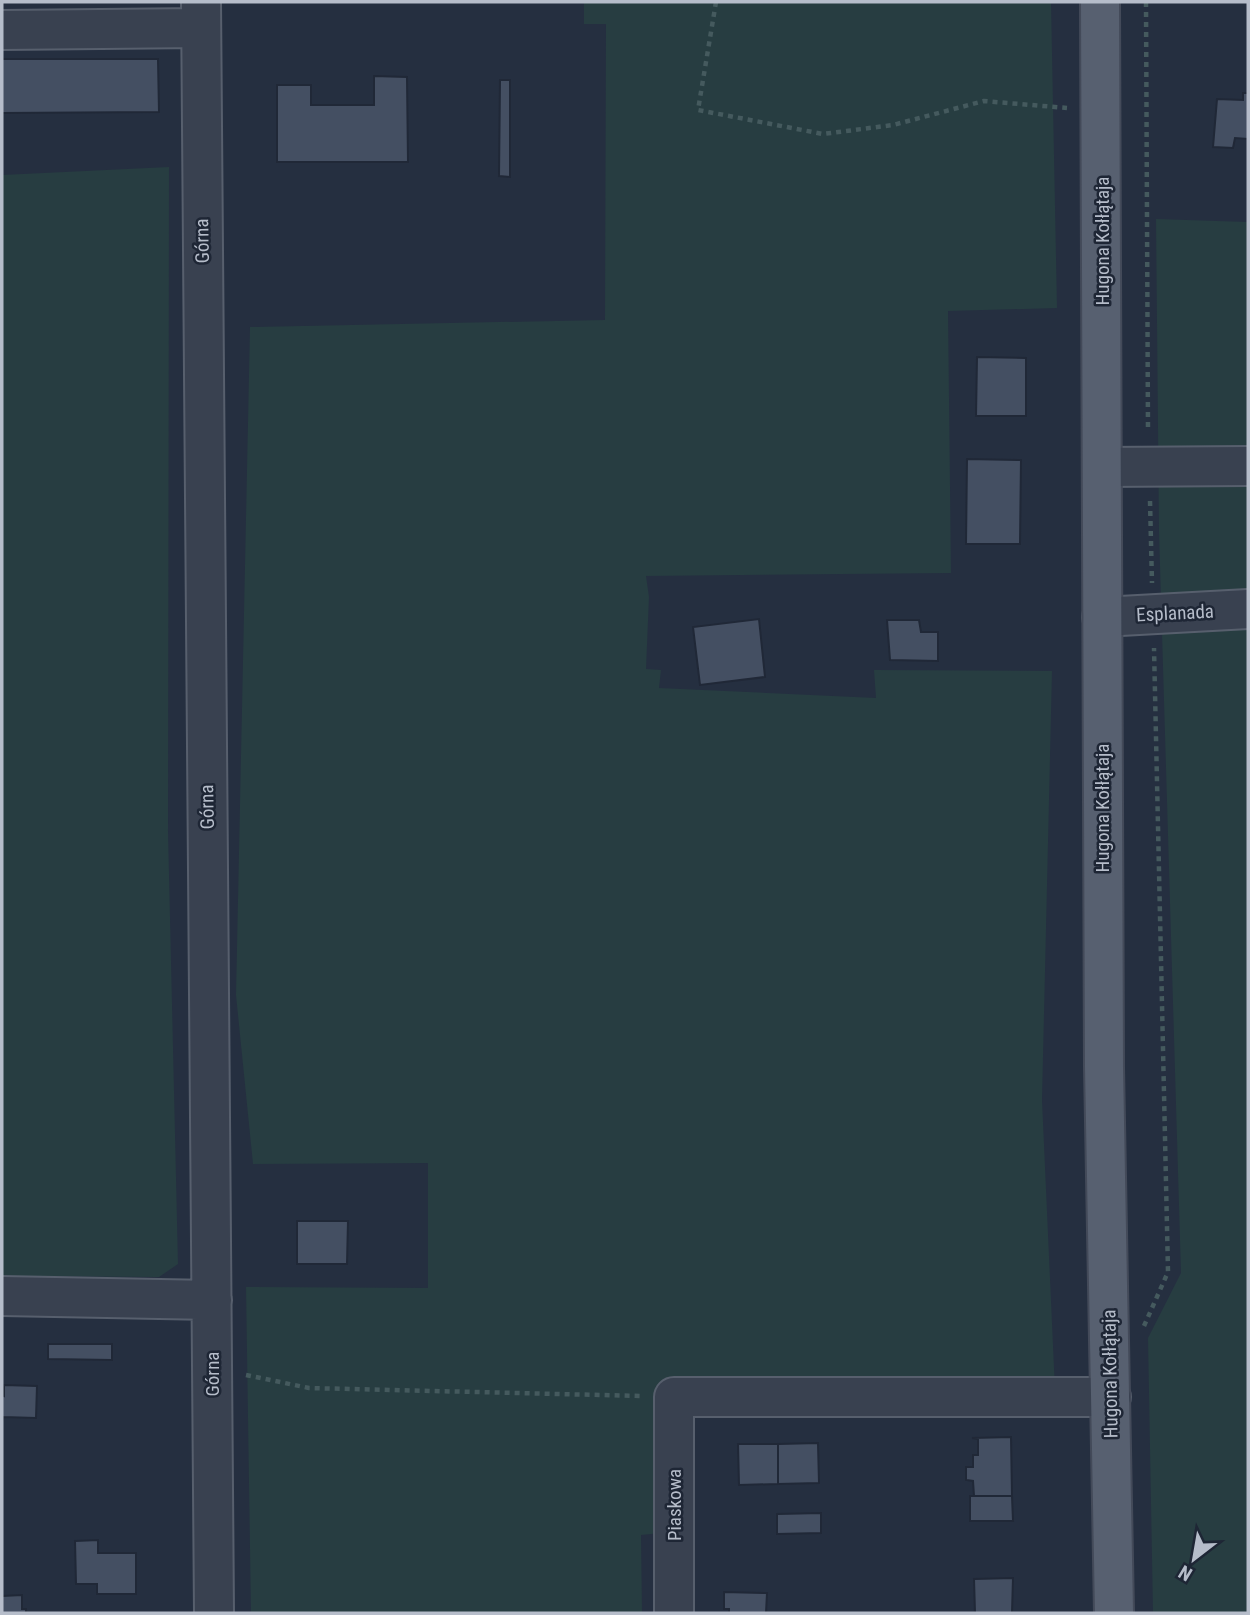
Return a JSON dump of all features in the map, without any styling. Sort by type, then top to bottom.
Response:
[{"type":"main road","name":"Hugona Kołłątaja","points":[[1100,2],[1104,1067],[1114,1613]]},
{"type":"street","points":[[2,30],[71,16],[201,15]]},
{"type":"street","name":"Górna","points":[[201,15],[214,1613]]},
{"type":"street","points":[[1102,467],[1248,466]]},
{"type":"street","name":"Esplanada","points":[[1102,617],[1248,609]]},
{"type":"street","points":[[2,1296],[212,1300]]},
{"type":"street","points":[[674,1397],[1111,1397]]},
{"type":"street","name":"Piaskowa","points":[[674,1397],[674,1613]]},
{"type":"path","points":[[716,2],[698,110],[823,134],[893,125],[984,101],[1068,108]]},
{"type":"path","points":[[1139,1336],[1168,1272],[1149,468],[1146,2]]},
{"type":"path","points":[[212,1372],[242,1374],[309,1388],[674,1397]]},
{"type":"green space","points":[[584,2],[1051,2],[1057,308],[948,311],[951,573],[646,576],[649,597],[646,669],[661,670],[659,688],[876,698],[874,670],[1052,671],[1042,1100],[1055,1390],[658,1388],[661,1533],[641,1535],[642,1613],[251,1613],[246,1287],[428,1288],[428,1163],[253,1164],[236,995],[250,327],[605,320],[606,24],[584,24]]},
{"type":"green space","points":[[169,167],[168,831],[178,1264],[159,1277],[2,1276],[2,175]]},
{"type":"green space","points":[[1156,219],[1248,222],[1248,1613],[1153,1613],[1148,1338],[1181,1273],[1159,532]]},
{"type":"building","points":[[2,59],[158,59],[159,112],[2,113]]},
{"type":"building","points":[[374,76],[407,77],[408,162],[277,162],[277,85],[311,85],[311,105],[374,105]]},
{"type":"building","points":[[500,80],[510,80],[510,177],[499,176]]},
{"type":"building","points":[[1243,93],[1248,93],[1248,139],[1235,138],[1233,148],[1213,147],[1217,99],[1243,100]]},
{"type":"building","points":[[977,357],[1026,358],[1026,416],[976,416]]},
{"type":"building","points":[[967,459],[1021,460],[1020,544],[966,544]]},
{"type":"building","points":[[759,619],[765,677],[700,685],[693,627]]},
{"type":"building","points":[[887,620],[919,620],[921,632],[938,632],[938,661],[890,660]]},
{"type":"building","points":[[297,1221],[348,1221],[347,1264],[297,1264]]},
{"type":"building","points":[[48,1344],[112,1344],[112,1360],[48,1359]]},
{"type":"building","points":[[4,1385],[37,1386],[36,1418],[3,1417],[2,1422]]},
{"type":"building","points":[[1011,1437],[1012,1496],[974,1496],[973,1481],[966,1480],[966,1467],[973,1467],[973,1455],[978,1455],[978,1439],[972,1438]]},
{"type":"building","points":[[818,1443],[819,1483],[778,1484],[778,1444]]},
{"type":"building","points":[[738,1444],[778,1444],[778,1484],[739,1485]]},
{"type":"building","points":[[970,1496],[1012,1496],[1013,1521],[970,1521]]},
{"type":"building","points":[[821,1513],[821,1533],[777,1534],[777,1514]]},
{"type":"building","points":[[98,1540],[98,1553],[136,1553],[136,1594],[97,1594],[97,1584],[76,1584],[75,1541]]},
{"type":"building","points":[[1013,1578],[1012,1613],[975,1613],[974,1579]]},
{"type":"building","points":[[724,1592],[767,1593],[766,1613],[729,1613],[729,1609],[724,1609]]},
{"type":"building","points":[[22,1595],[22,1609],[26,1609],[26,1613],[2,1613],[2,1596]]}]
